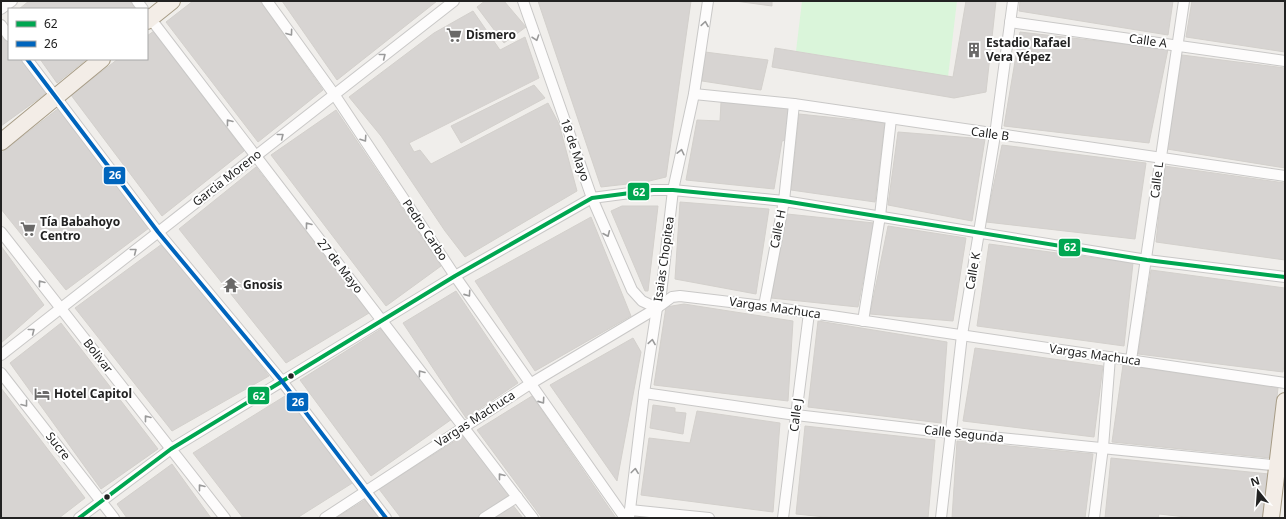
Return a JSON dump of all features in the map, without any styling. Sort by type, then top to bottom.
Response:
[{"type":"main road","points":[[148,14],[172,1]]},
{"type":"main road","points":[[1,142],[101,60]]},
{"type":"main road","points":[[1271,518],[1281,466],[1285,401]]},
{"type":"main road","points":[[1281,518],[1285,486]]},
{"type":"street","points":[[1,9],[12,1]]},
{"type":"street","name":"Pedro Carbo","points":[[267,1],[334,94],[455,276],[530,384],[628,515]]},
{"type":"street","name":"Garcia Moreno","points":[[1,355],[454,1]]},
{"type":"street","name":"18 de Mayo","points":[[523,1],[592,198],[632,290],[642,301],[657,308]]},
{"type":"street","name":"Isaias Chopitea","points":[[628,515],[644,393],[657,308],[661,294],[673,190],[694,94],[708,1]]},
{"type":"street","name":"Calle K","points":[[941,518],[962,335],[995,135],[1013,1]]},
{"type":"street","name":"Calle L","points":[[1131,360],[1147,260],[1160,158],[1184,1]]},
{"type":"street","name":"27 de Mayo","points":[[148,16],[533,518]]},
{"type":"street","name":"Calle A","points":[[1010,22],[1285,61]]},
{"type":"street","points":[[1,25],[8,35]]},
{"type":"street","points":[[28,60],[158,232],[281,380],[386,518]]},
{"type":"street","name":"Calle B","points":[[694,94],[794,104],[892,120],[1285,176]]},
{"type":"street","name":"Calle H","points":[[764,306],[784,201],[794,104]]},
{"type":"street","points":[[863,321],[880,216],[892,120]]},
{"type":"street","points":[[79,518],[171,449],[281,380],[455,276],[592,198],[653,190],[673,190],[784,201],[1147,260],[1285,277]]},
{"type":"street","name":"Bolivar","points":[[1,232],[225,518]]},
{"type":"street","name":"Vargas Machuca","points":[[324,518],[530,384],[657,308],[672,297],[680,296],[764,306],[1285,383]]},
{"type":"street","name":"Calle J","points":[[783,518],[808,313]]},
{"type":"street","points":[[1094,518],[1103,447],[1110,357]]},
{"type":"street","name":"Sucre","points":[[1,373],[114,518]]},
{"type":"street","name":"Calle Segunda","points":[[644,393],[796,415],[951,433],[1281,466]]},
{"type":"street","points":[[484,518],[517,497]]},
{"type":"street","points":[[628,515],[709,518]]},
{"type":"green space","points":[[802,1],[957,1],[948,77],[796,51]]},
{"type":"building","points":[[29,1],[130,1],[135,8],[20,8]]},
{"type":"building","points":[[193,1],[260,1],[323,90],[258,142],[166,22]]},
{"type":"building","points":[[282,1],[437,1],[337,80]]},
{"type":"building","points":[[485,1],[504,1],[526,27],[504,43],[477,7]]},
{"type":"building","points":[[538,1],[691,1],[666,177],[645,182],[601,187]]},
{"type":"building","points":[[735,1],[772,1],[772,6]]},
{"type":"building","name":"Estadio Rafael Vera Yépez","points":[[966,1],[996,1],[986,92],[954,98],[772,67],[775,48],[953,77]]},
{"type":"building","points":[[1020,1],[1173,1],[1168,35],[1019,11]]},
{"type":"building","points":[[1192,1],[1285,1],[1285,52],[1186,37]]},
{"type":"building","points":[[473,11],[500,50],[525,37],[539,78],[409,143],[414,152],[420,150],[431,164],[548,103],[559,124],[577,191],[465,257],[445,231],[381,136],[349,97],[434,33]]},
{"type":"building","points":[[154,31],[244,151],[162,216],[71,95],[117,60],[148,60],[148,35]]},
{"type":"building","points":[[1,32],[8,41],[8,60],[23,60],[48,92],[1,126]]},
{"type":"building","points":[[1020,32],[1168,49],[1149,143],[1004,126]]},
{"type":"building","points":[[705,52],[768,60],[761,90],[702,81]]},
{"type":"building","points":[[1182,55],[1285,68],[1285,168],[1167,149]]},
{"type":"building","points":[[41,60],[86,60],[57,83]]},
{"type":"building","points":[[534,85],[545,98],[461,143],[451,126]]},
{"type":"building","points":[[721,102],[790,109],[786,140],[782,141],[774,189],[686,180],[697,120],[720,121]]},
{"type":"building","points":[[59,108],[149,228],[66,290],[1,209],[1,153]]},
{"type":"building","points":[[336,110],[441,266],[386,306],[271,155]]},
{"type":"building","points":[[799,114],[885,123],[875,202],[791,190]]},
{"type":"building","points":[[898,132],[985,139],[972,221],[888,205]]},
{"type":"building","points":[[1002,145],[1146,163],[1135,239],[986,222]]},
{"type":"building","points":[[1164,166],[1285,183],[1285,260],[1156,242]]},
{"type":"building","points":[[256,167],[369,313],[286,363],[179,229]]},
{"type":"building","points":[[680,202],[769,209],[756,294],[675,279]]},
{"type":"building","points":[[622,206],[658,206],[648,291],[645,291],[611,211]]},
{"type":"building","points":[[787,214],[874,223],[858,307],[771,298]]},
{"type":"building","points":[[591,217],[631,316],[535,371],[475,281]]},
{"type":"building","points":[[888,226],[966,238],[953,321],[870,314]]},
{"type":"building","points":[[162,244],[269,376],[172,431],[75,308]]},
{"type":"building","points":[[989,244],[1133,263],[1124,346],[977,326]]},
{"type":"building","points":[[1,246],[44,305],[1,343]]},
{"type":"building","points":[[1151,270],[1285,288],[1285,357],[1283,372],[1138,354]]},
{"type":"building","points":[[456,291],[518,383],[466,418],[403,323]]},
{"type":"building","points":[[684,304],[793,321],[788,401],[654,385],[666,307]]},
{"type":"building","points":[[818,321],[947,342],[941,423],[808,407]]},
{"type":"building","points":[[61,323],[158,449],[101,489],[10,363]]},
{"type":"building","points":[[381,329],[452,419],[371,476],[300,380]]},
{"type":"building","points":[[633,338],[641,352],[617,481],[550,385]]},
{"type":"building","points":[[975,348],[1103,366],[1094,437],[963,421]]},
{"type":"building","points":[[1123,365],[1278,388],[1270,458],[1112,442]]},
{"type":"building","points":[[1,388],[85,498],[59,518],[1,518]]},
{"type":"building","points":[[285,396],[354,482],[297,518],[243,518],[193,453]]},
{"type":"building","points":[[532,396],[616,518],[542,518],[477,430]]},
{"type":"building","points":[[653,405],[675,408],[675,412],[686,413],[683,434],[650,428]]},
{"type":"building","points":[[697,411],[780,423],[773,512],[641,495],[649,438],[690,443]]},
{"type":"building","points":[[805,426],[935,440],[928,518],[835,518],[796,514]]},
{"type":"building","points":[[466,434],[512,494],[477,518],[401,518],[379,489]]},
{"type":"building","points":[[957,441],[1093,454],[1085,518],[952,518]]},
{"type":"building","points":[[1111,458],[1269,474],[1262,518],[1195,518],[1159,514],[1158,518],[1105,518]]},
{"type":"building","points":[[172,464],[211,518],[127,518],[117,504]]},
{"type":"building","points":[[365,500],[379,518],[336,518]]},
{"type":"building","points":[[512,504],[523,518],[491,518]]},
{"type":"transit line","name":"26","points":[[28,60],[158,232],[281,380],[386,518]]},
{"type":"transit line","name":"62","points":[[79,518],[171,449],[455,276],[592,198],[653,190],[673,190],[784,201],[1147,260],[1285,277]]},
{"type":"place","name":"Dismero","points":[[454,35]]},
{"type":"place","name":"Estadio Rafael Vera Yépez","points":[[974,50]]},
{"type":"place","name":"Tía Babahoyo Centro","points":[[28,229]]},
{"type":"place","name":"Gnosis","points":[[231,285]]},
{"type":"place","name":"Hotel Capitol","points":[[42,394]]}]
